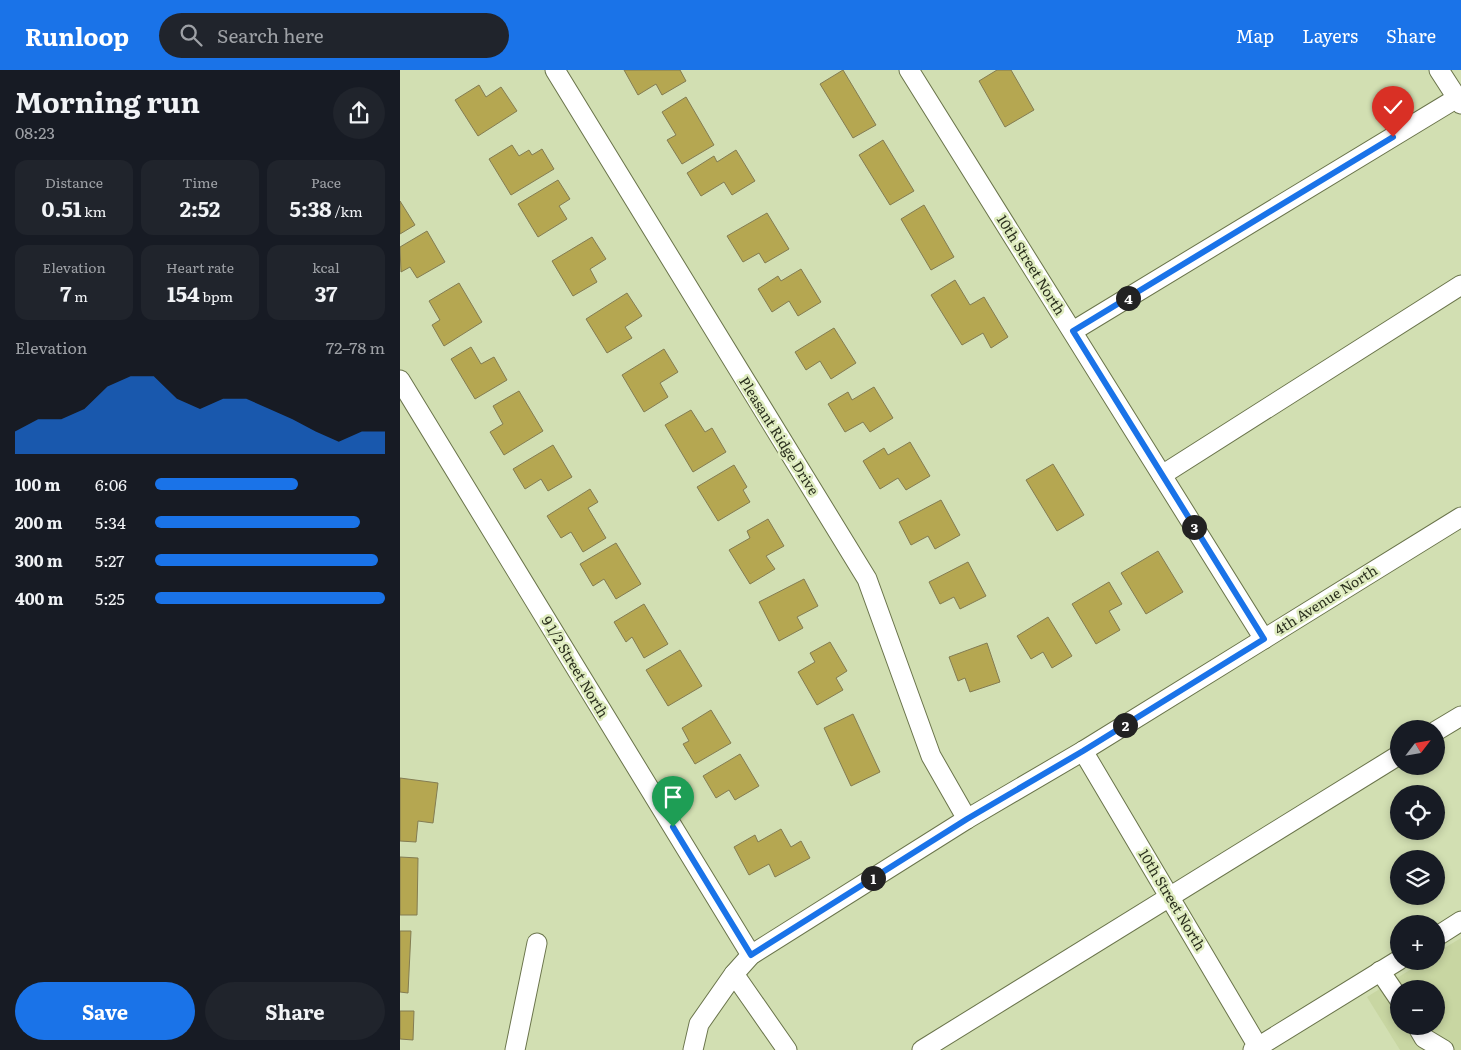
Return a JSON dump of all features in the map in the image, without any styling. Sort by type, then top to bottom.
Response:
[{"type":"street","name":"Pleasant Ridge Drive","points":[[555,70],[868,579],[931,756],[967,819]]},
{"type":"street","name":"10th Street North","points":[[909,70],[1264,639]]},
{"type":"street","points":[[1073,331],[1459,101],[1439,70]]},
{"type":"street","points":[[1162,475],[1461,286]]},
{"type":"street","name":"9 1/2 Street North","points":[[400,380],[751,955]]},
{"type":"street","name":"4th Avenue North","points":[[693,1050],[699,1024],[734,974],[751,955],[967,819],[1083,751],[1461,516]]},
{"type":"street","points":[[1445,726],[1461,716]]},
{"type":"street","name":"10th Street North","points":[[1083,751],[1170,897],[1257,1049]]},
{"type":"street","points":[[922,1050],[1390,761]]},
{"type":"street","points":[[1445,931],[1461,921]]},
{"type":"street","points":[[515,1050],[537,943]]},
{"type":"street","points":[[1257,1049],[1390,965]]},
{"type":"street","points":[[1380,971],[1390,986]]},
{"type":"street","points":[[734,974],[787,1050]]},
{"type":"street","points":[[1422,1035],[1444,1050]]},
{"type":"shaded area","points":[[1461,938],[1461,1050],[1400,1050],[1391,1035],[1445,1035],[1445,980],[1394,980],[1410,970],[1445,970],[1445,948]]},
{"type":"shaded area","points":[[1390,982],[1390,1034],[1367,997]]},
{"type":"building","points":[[624,70],[680,70],[686,81],[662,95],[656,84],[638,95]]},
{"type":"building","points":[[843,70],[876,125],[853,138],[820,84]]},
{"type":"building","points":[[997,70],[1011,70],[1034,110],[1005,127],[979,81]]},
{"type":"building","points":[[479,85],[486,97],[501,87],[517,111],[478,136],[455,100]]},
{"type":"building","points":[[686,97],[714,145],[682,164],[667,140],[676,135],[662,112]]},
{"type":"building","points":[[883,140],[914,191],[890,205],[859,155]]},
{"type":"building","points":[[512,145],[519,156],[529,150],[532,155],[542,149],[554,169],[511,195],[489,159]]},
{"type":"building","points":[[736,150],[755,181],[732,195],[724,182],[701,196],[687,173],[714,156],[717,162]]},
{"type":"building","points":[[558,180],[570,199],[559,206],[567,219],[538,237],[518,204]]},
{"type":"building","points":[[400,201],[415,225],[400,234]]},
{"type":"building","points":[[924,205],[954,257],[931,270],[901,219]]},
{"type":"building","points":[[767,213],[789,249],[765,263],[759,253],[743,262],[727,236]]},
{"type":"building","points":[[427,231],[445,262],[417,278],[410,267],[401,272],[400,247]]},
{"type":"building","points":[[592,237],[606,259],[590,269],[597,282],[573,296],[552,261]]},
{"type":"building","points":[[801,269],[821,302],[798,316],[789,301],[772,312],[758,289],[778,276],[781,281]]},
{"type":"building","points":[[955,280],[970,305],[984,297],[1008,337],[991,348],[983,333],[962,345],[931,295]]},
{"type":"building","points":[[459,283],[482,322],[444,346],[432,325],[440,320],[429,301]]},
{"type":"building","points":[[627,293],[642,316],[625,327],[632,338],[607,353],[586,319]]},
{"type":"building","points":[[834,328],[856,363],[831,379],[820,361],[806,370],[795,352]]},
{"type":"building","points":[[471,347],[481,364],[494,357],[507,380],[475,399],[451,359]]},
{"type":"building","points":[[664,349],[678,372],[660,383],[668,397],[644,412],[622,375]]},
{"type":"building","points":[[874,387],[893,418],[870,432],[863,422],[845,432],[828,404],[848,392],[852,400]]},
{"type":"building","points":[[519,391],[543,431],[504,455],[490,432],[503,424],[493,406]]},
{"type":"building","points":[[691,410],[705,432],[712,428],[726,452],[693,472],[665,425]]},
{"type":"building","points":[[910,442],[930,476],[906,490],[898,478],[880,489],[863,461],[884,448],[888,455]]},
{"type":"building","points":[[553,445],[572,477],[548,491],[541,479],[525,489],[513,469]]},
{"type":"building","points":[[1053,464],[1084,515],[1057,531],[1026,480]]},
{"type":"building","points":[[734,465],[747,487],[743,490],[750,502],[718,521],[697,487]]},
{"type":"building","points":[[590,489],[598,502],[588,508],[606,538],[583,552],[571,532],[561,538],[547,516]]},
{"type":"building","points":[[941,500],[960,535],[935,549],[928,536],[911,545],[899,522]]},
{"type":"building","points":[[768,519],[784,546],[766,556],[775,569],[750,584],[729,550],[750,538],[747,531]]},
{"type":"building","points":[[616,543],[641,584],[616,599],[604,579],[593,586],[580,564]]},
{"type":"building","points":[[1158,551],[1183,592],[1146,614],[1121,573]]},
{"type":"building","points":[[968,562],[986,596],[960,609],[954,597],[940,604],[929,582]]},
{"type":"building","points":[[804,579],[818,606],[797,617],[803,628],[779,641],[759,602]]},
{"type":"building","points":[[1109,582],[1122,604],[1109,611],[1120,630],[1096,644],[1072,604]]},
{"type":"building","points":[[644,604],[668,644],[644,658],[632,637],[626,642],[614,622]]},
{"type":"building","points":[[1048,617],[1072,656],[1052,668],[1043,652],[1031,659],[1017,636]]},
{"type":"building","points":[[830,642],[847,671],[836,678],[843,690],[817,705],[798,672],[815,662],[810,653]]},
{"type":"building","points":[[987,643],[1000,682],[970,692],[965,678],[958,681],[949,657]]},
{"type":"building","points":[[680,650],[702,686],[668,706],[646,670]]},
{"type":"building","points":[[711,710],[731,743],[695,764],[683,744],[689,741],[682,728]]},
{"type":"building","points":[[853,714],[880,772],[851,786],[824,728]]},
{"type":"building","points":[[740,754],[759,786],[735,800],[729,790],[716,798],[703,776]]},
{"type":"building","points":[[400,778],[438,783],[433,823],[418,821],[416,842],[400,841]]},
{"type":"building","points":[[781,829],[791,847],[801,841],[810,858],[775,877],[769,864],[749,875],[734,847],[755,835],[758,842]]},
{"type":"building","points":[[400,857],[418,858],[417,915],[400,915]]},
{"type":"building","points":[[400,931],[411,931],[408,993],[400,992]]},
{"type":"building","points":[[400,1011],[414,1011],[413,1040],[400,1039]]},
{"type":"route","points":[[673,827],[751,955],[967,819],[1083,751],[1264,639],[1073,331],[1393,137]]}]
